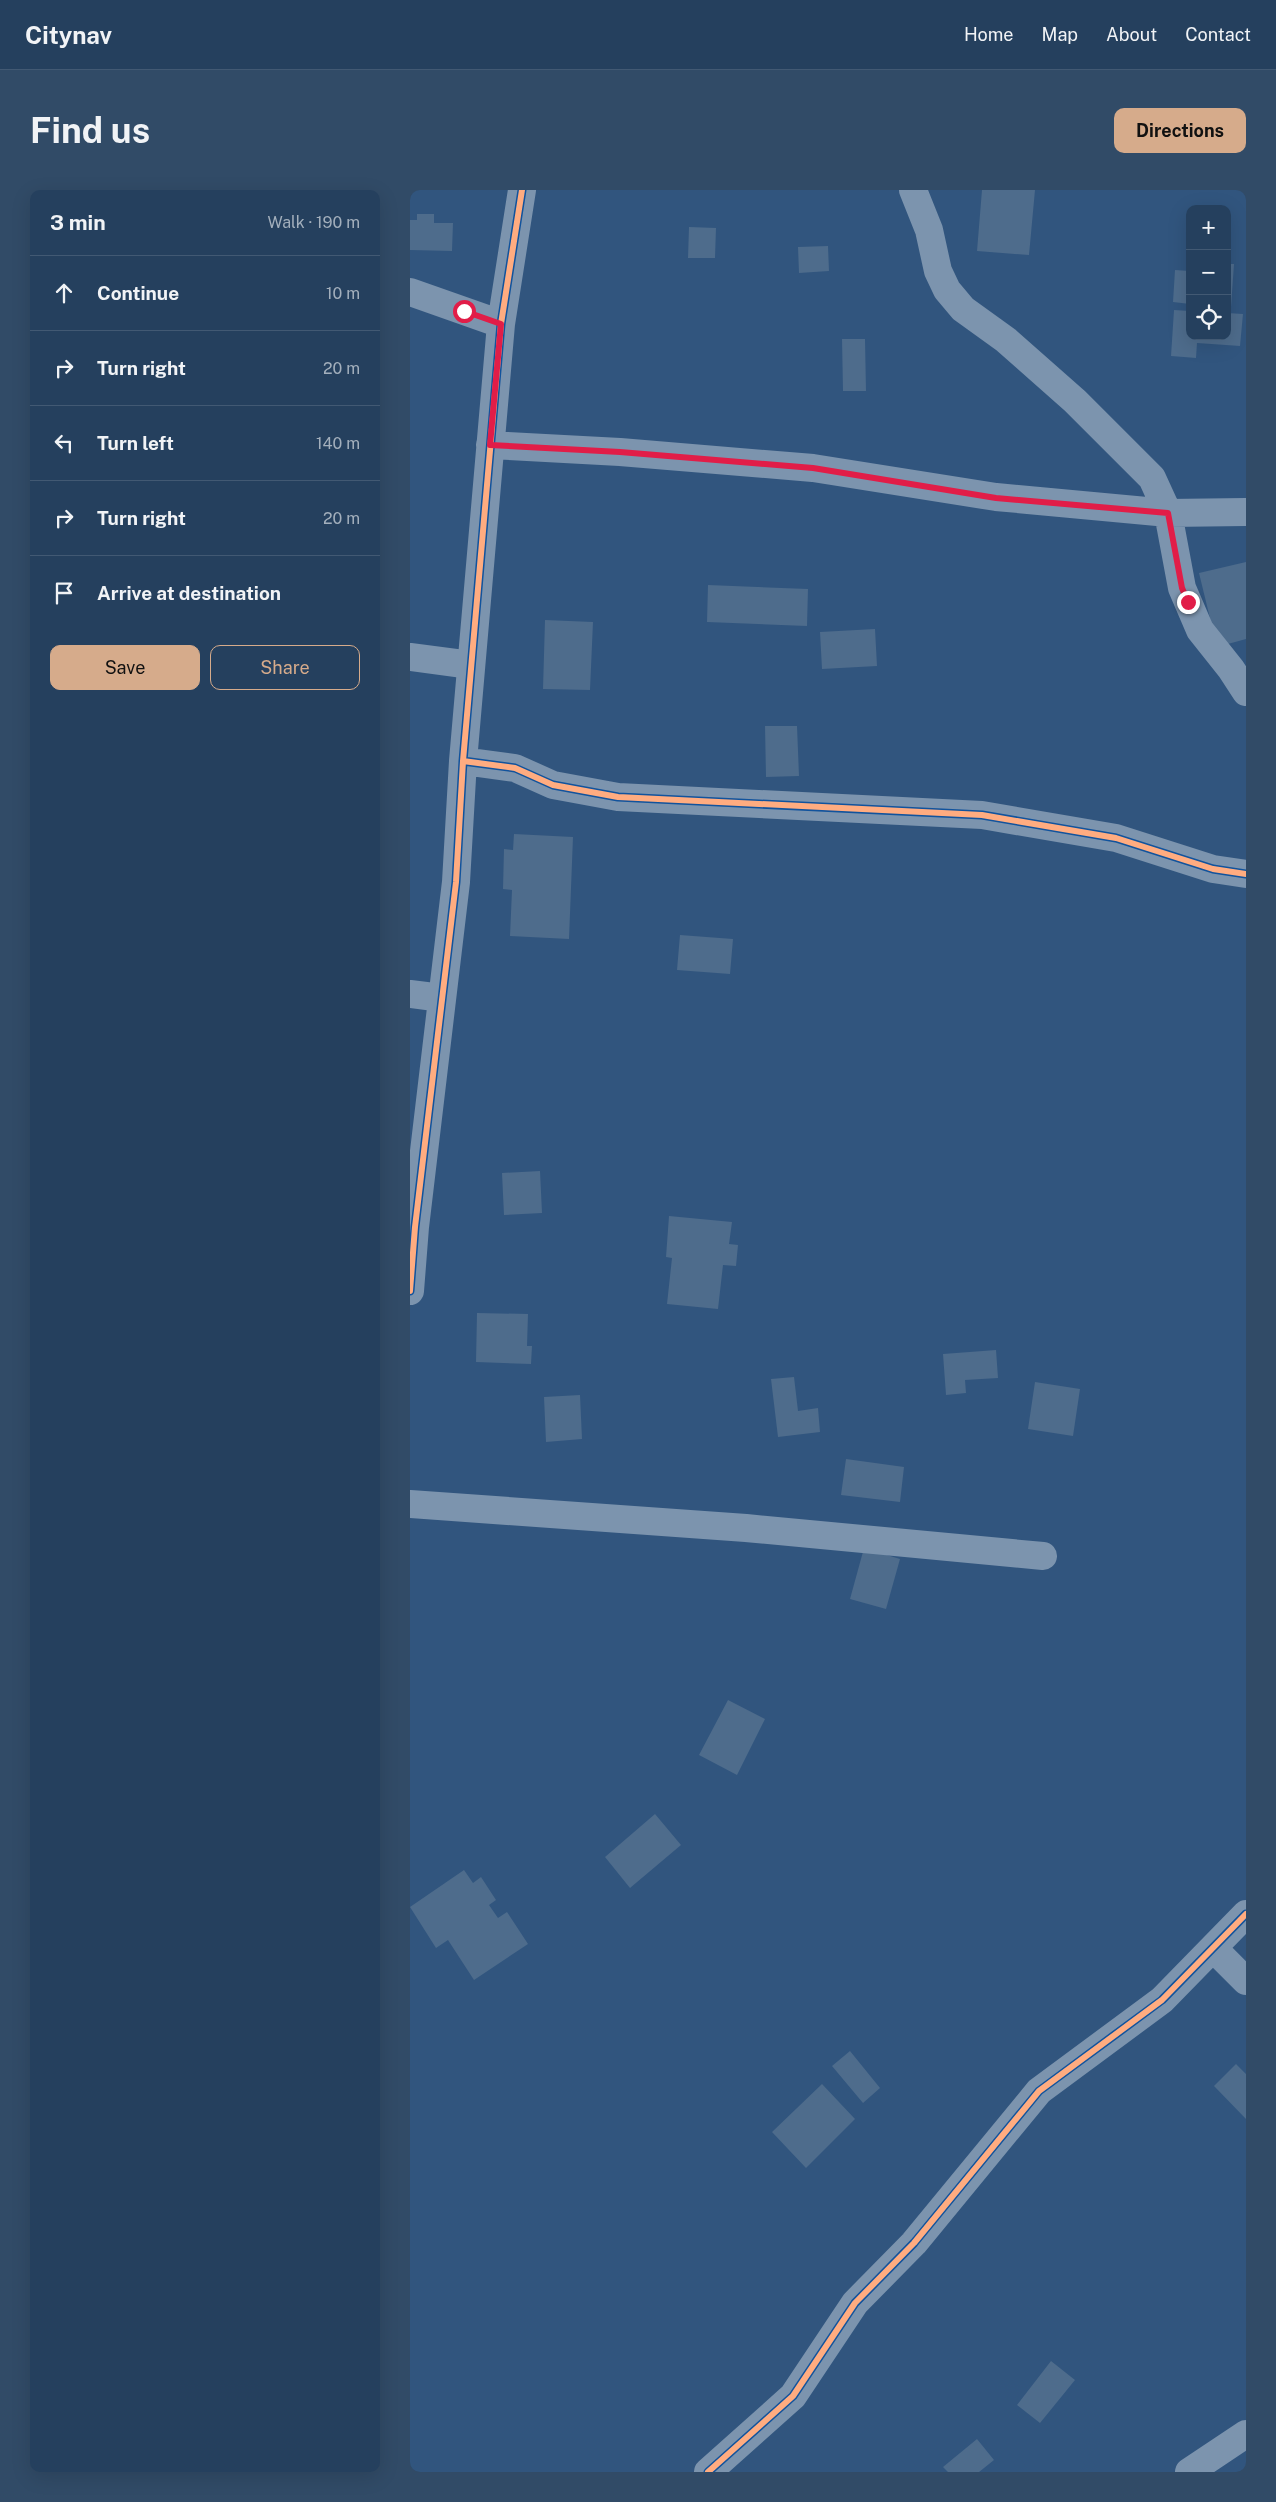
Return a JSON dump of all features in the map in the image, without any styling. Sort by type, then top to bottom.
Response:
[{"type":"street","points":[[410,1291],[456,882],[463,761],[501,324],[522,190]]},
{"type":"street","points":[[913,190],[929,230],[938,271],[947,290],[963,309],[1006,340],[1075,401],[1152,478],[1168,513],[1182,588],[1200,630],[1231,669],[1246,692]]},
{"type":"street","points":[[410,292],[501,324]]},
{"type":"street","points":[[490,445],[620,452],[813,468],[996,498],[1168,513],[1246,512]]},
{"type":"street","points":[[410,657],[471,666]]},
{"type":"street","points":[[463,761],[515,768],[553,785],[618,796],[982,815],[1116,838],[1213,869],[1246,874]]},
{"type":"street","points":[[410,994],[442,998]]},
{"type":"street","points":[[410,1504],[746,1528],[1043,1556]]},
{"type":"street","points":[[708,2472],[793,2396],[855,2304],[914,2243],[1039,2091],[1162,2000],[1246,1914]]},
{"type":"street","points":[[1213,1948],[1246,1981]]},
{"type":"street","points":[[1189,2472],[1246,2434]]},
{"type":"building","points":[[982,190],[1035,190],[1029,255],[977,251]]},
{"type":"building","points":[[417,214],[434,214],[434,223],[453,223],[452,251],[410,250],[410,220],[417,220]]},
{"type":"building","points":[[689,227],[716,228],[715,258],[688,258]]},
{"type":"building","points":[[828,246],[829,271],[799,273],[798,247]]},
{"type":"building","points":[[1231,264],[1234,264],[1231,307]]},
{"type":"building","points":[[1175,270],[1186,271],[1186,304],[1173,302]]},
{"type":"building","points":[[1174,310],[1186,311],[1186,340],[1231,340],[1231,313],[1243,314],[1240,346],[1197,343],[1196,358],[1171,356]]},
{"type":"building","points":[[842,339],[865,339],[866,391],[843,391]]},
{"type":"building","points":[[1246,562],[1246,639],[1217,647],[1199,573]]},
{"type":"building","points":[[708,585],[808,589],[807,626],[707,622]]},
{"type":"building","points":[[545,620],[593,622],[590,690],[543,689]]},
{"type":"building","points":[[875,629],[877,666],[822,669],[820,632]]},
{"type":"building","points":[[765,726],[797,726],[799,776],[766,777]]},
{"type":"building","points":[[514,834],[573,837],[569,939],[510,936],[512,890],[503,889],[504,849],[513,850]]},
{"type":"building","points":[[680,935],[733,939],[730,974],[677,970]]},
{"type":"building","points":[[540,1171],[542,1213],[504,1215],[502,1173]]},
{"type":"building","points":[[669,1216],[732,1222],[729,1244],[738,1245],[736,1266],[723,1265],[718,1309],[667,1304],[672,1258],[666,1257]]},
{"type":"building","points":[[477,1313],[528,1314],[527,1346],[532,1346],[531,1364],[476,1362]]},
{"type":"building","points":[[996,1350],[998,1378],[965,1380],[966,1393],[946,1395],[943,1354]]},
{"type":"building","points":[[794,1377],[798,1411],[818,1408],[820,1432],[778,1437],[771,1379]]},
{"type":"building","points":[[1035,1382],[1080,1389],[1073,1436],[1028,1429]]},
{"type":"building","points":[[580,1395],[582,1439],[546,1442],[544,1397]]},
{"type":"building","points":[[846,1459],[904,1467],[900,1502],[841,1495]]},
{"type":"building","points":[[864,1548],[900,1559],[886,1609],[850,1599]]},
{"type":"building","points":[[728,1700],[765,1719],[737,1775],[699,1755]]},
{"type":"building","points":[[655,1814],[681,1845],[630,1888],[605,1857]]},
{"type":"building","points":[[464,1870],[473,1883],[481,1877],[496,1900],[489,1905],[498,1918],[507,1912],[528,1944],[474,1980],[448,1940],[436,1948],[410,1907]]},
{"type":"building","points":[[850,2051],[880,2088],[863,2103],[832,2066]]},
{"type":"building","points":[[1236,2064],[1246,2074],[1246,2119],[1214,2086]]},
{"type":"building","points":[[822,2084],[855,2119],[806,2168],[772,2132]]},
{"type":"building","points":[[1051,2361],[1075,2380],[1040,2423],[1017,2405]]},
{"type":"building","points":[[977,2439],[994,2460],[979,2472],[948,2472],[943,2467]]},
{"type":"cycle path","points":[[410,1291],[415,1227],[456,882],[463,761],[501,324],[522,190]]},
{"type":"cycle path","points":[[463,761],[515,768],[553,785],[618,797],[982,815],[1116,838],[1213,869],[1246,874]]},
{"type":"cycle path","points":[[708,2472],[793,2396],[855,2303],[914,2243],[1039,2091],[1162,2000],[1246,1914]]},
{"type":"route","points":[[464,311],[501,324],[490,445],[620,452],[813,468],[996,498],[1168,513],[1182,588],[1188,602]]}]
